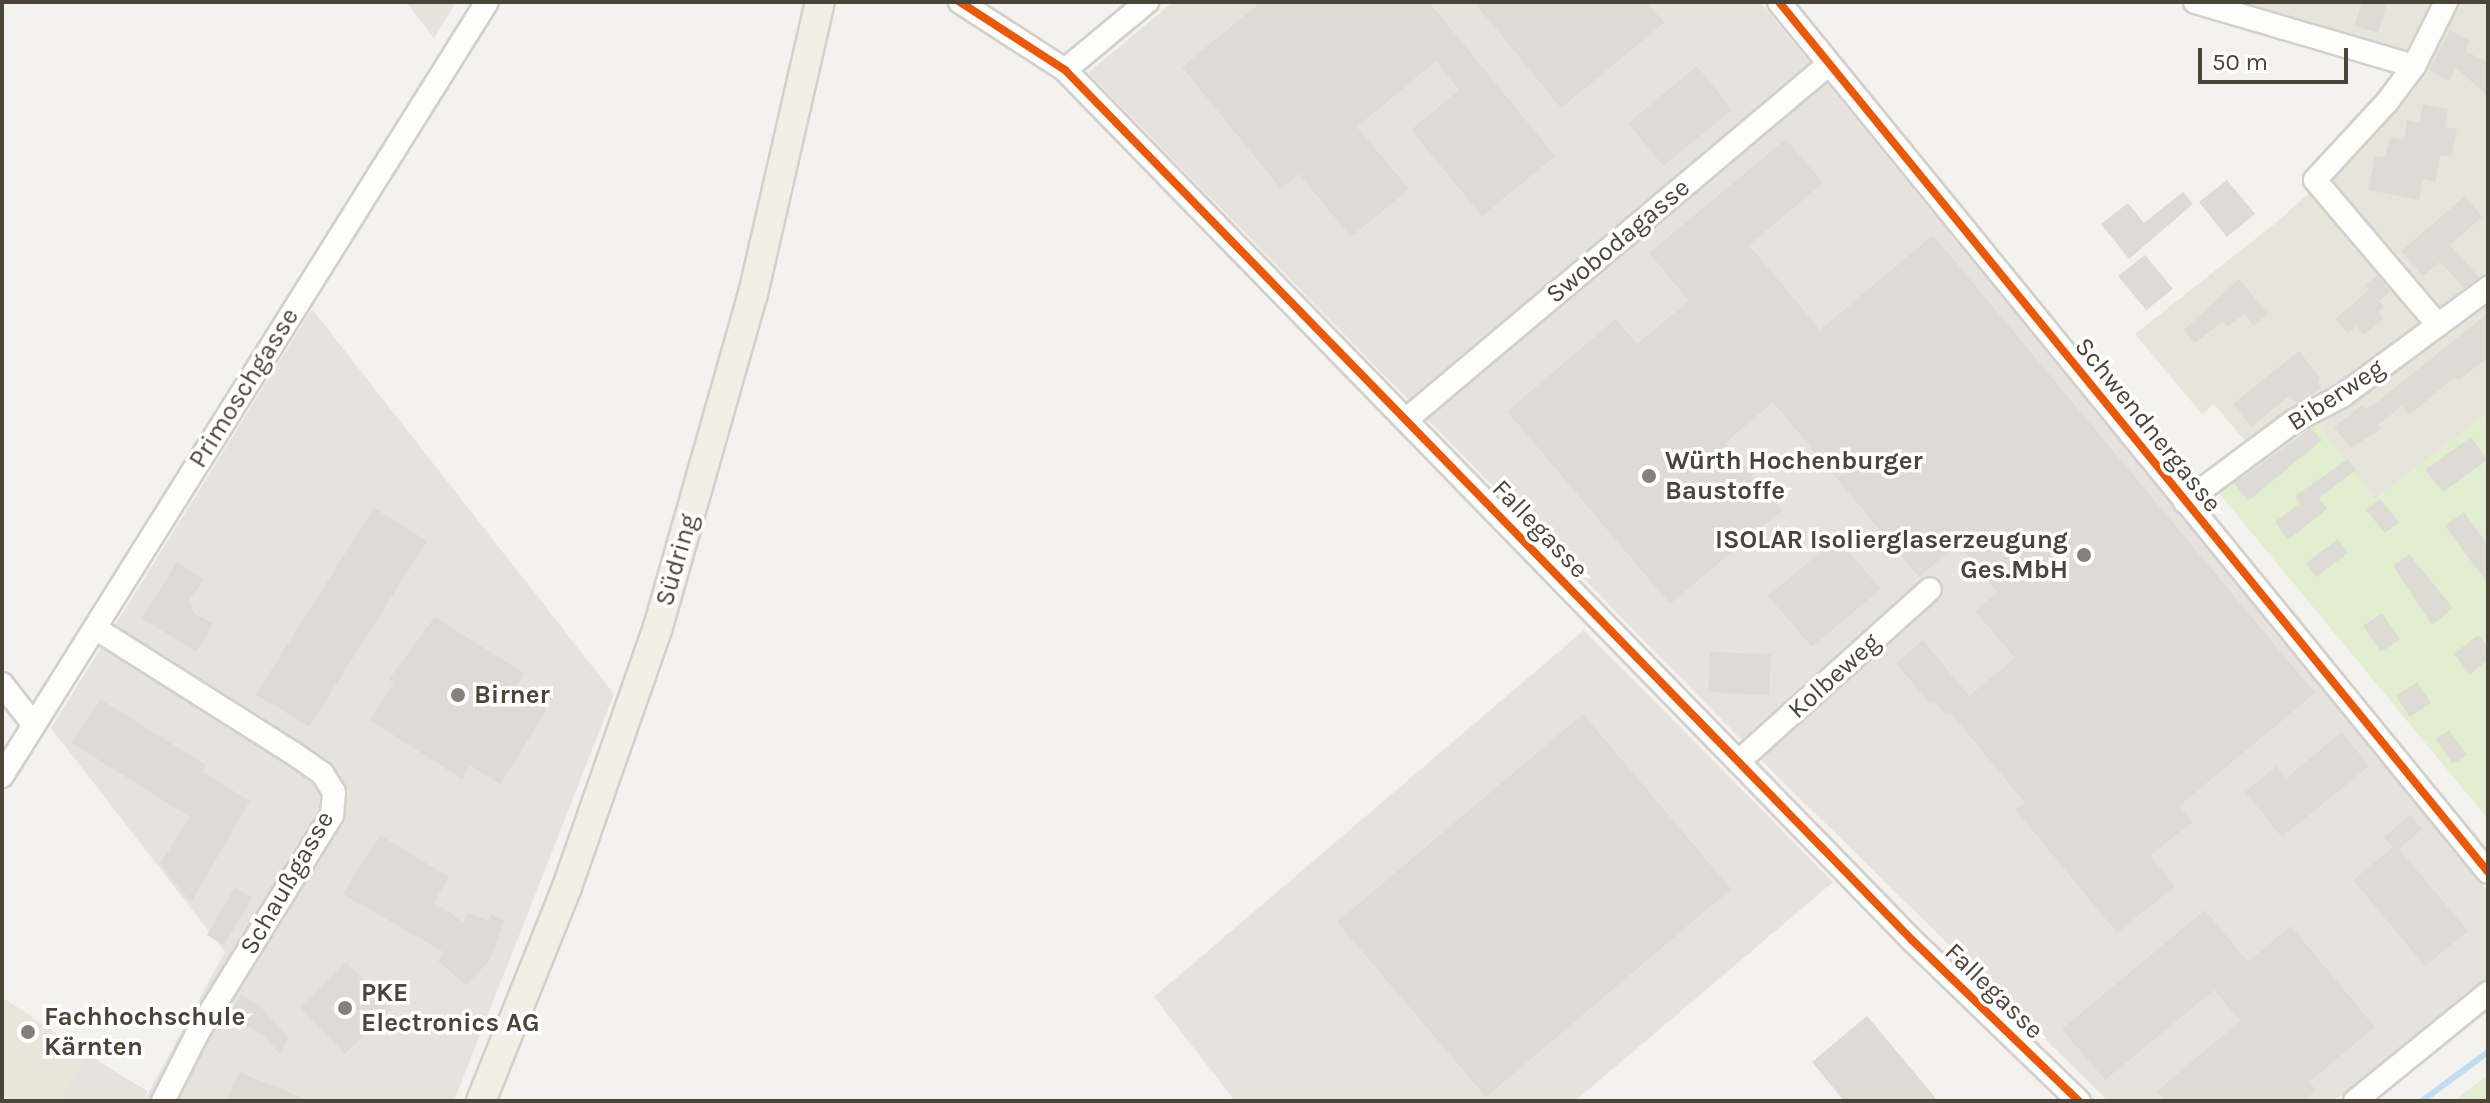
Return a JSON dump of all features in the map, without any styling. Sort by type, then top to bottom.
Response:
[{"type":"main road","name":"Südring","points":[[481,1101],[567,887],[658,627],[753,294],[820,2]]},
{"type":"street","name":"Primoschgasse","points":[[2,776],[487,2]]},
{"type":"street","name":"Fallegasse","points":[[960,2],[1065,70],[1912,940],[2079,1101]]},
{"type":"street","points":[[1065,70],[1147,2]]},
{"type":"street","name":"Schwendnergasse","points":[[1779,2],[2488,872]]},
{"type":"street","points":[[2195,2],[2414,66]]},
{"type":"street","points":[[2438,325],[2315,180],[2387,102],[2414,66],[2446,2]]},
{"type":"street","name":"Swobodagasse","points":[[1407,419],[1829,64]]},
{"type":"street","name":"Biberweg","points":[[2185,502],[2294,421],[2342,396],[2488,288]]},
{"type":"street","name":"Kolbeweg","points":[[1738,762],[1930,589]]},
{"type":"street","name":"Schaußgasse","points":[[95,628],[293,753],[322,773],[334,792],[332,815],[197,1034],[163,1101]]},
{"type":"street","points":[[2,684],[34,725]]},
{"type":"street","points":[[2355,1101],[2488,993]]},
{"type":"shaded area","points":[[406,2],[456,2],[434,38]]},
{"type":"shaded area","points":[[1173,2],[1760,2],[2488,891],[2488,981],[2334,1101],[2108,1101],[1778,777],[1088,73]]},
{"type":"shaded area","points":[[2218,2],[2488,2],[2488,413],[2375,499],[2304,407],[2251,448],[2214,404],[2202,414],[2135,334],[2278,221],[2339,166],[2418,73]]},
{"type":"shaded area","points":[[312,309],[614,694],[454,1101],[144,1101],[225,952],[51,728]]},
{"type":"shaded area","points":[[1584,630],[1833,882],[1575,1101],[1235,1101],[1154,997]]},
{"type":"shaded area","name":"Fachhochschule Kärnten","points":[[2,997],[87,1054],[59,1101],[2,1101]]},
{"type":"shaded area","points":[[87,1054],[147,1091],[144,1101],[59,1101]]},
{"type":"green space","points":[[2488,413],[2488,819],[2218,492],[2312,417],[2375,499]]},
{"type":"green space","points":[[2488,1075],[2488,1101],[2454,1101]]},
{"type":"building","points":[[1261,2],[1429,2],[1555,156],[1482,216],[1411,130],[1459,90],[1436,61],[1357,127],[1409,189],[1351,237],[1299,174],[1281,189],[1182,67]]},
{"type":"building","points":[[1474,2],[1647,2],[1664,23],[1561,108]]},
{"type":"building","points":[[2362,2],[2387,2],[2378,33],[2354,26]]},
{"type":"building","points":[[2450,30],[2470,41],[2465,51],[2488,62],[2488,96],[2456,68],[2449,81],[2429,70]]},
{"type":"building","points":[[1697,66],[1732,110],[1663,166],[1628,123]]},
{"type":"building","points":[[2423,104],[2448,109],[2445,127],[2457,129],[2451,157],[2440,155],[2435,182],[2423,179],[2419,200],[2368,190],[2375,156],[2385,157],[2390,137],[2404,140],[2407,120],[2419,123]]},
{"type":"building","points":[[1786,139],[1823,183],[1749,245],[1820,330],[1933,235],[2315,693],[2179,806],[2192,822],[2150,856],[2175,886],[2117,933],[2016,810],[2025,803],[1950,712],[1946,715],[1934,701],[1930,704],[1896,663],[1923,640],[1969,696],[2015,658],[1975,611],[1998,592],[1958,544],[1919,577],[1773,402],[1725,443],[1782,510],[1670,604],[1507,411],[1616,319],[1637,344],[1689,301],[1649,253]]},
{"type":"building","points":[[2227,180],[2255,214],[2227,237],[2199,202]]},
{"type":"building","points":[[2183,192],[2193,204],[2129,259],[2101,224],[2128,203],[2144,223]]},
{"type":"building","points":[[2465,196],[2482,217],[2450,245],[2479,277],[2464,288],[2440,262],[2423,276],[2401,251]]},
{"type":"building","points":[[2145,255],[2173,289],[2146,310],[2118,276]]},
{"type":"building","points":[[2377,275],[2390,291],[2379,301],[2365,285]]},
{"type":"building","points":[[2239,279],[2268,314],[2254,326],[2244,314],[2228,327],[2223,321],[2195,343],[2184,330]]},
{"type":"building","points":[[2369,290],[2384,307],[2378,312],[2384,318],[2364,335],[2356,326],[2348,333],[2335,319]]},
{"type":"building","points":[[2488,305],[2488,357],[2458,381],[2455,377],[2409,415],[2402,406],[2378,425],[2381,429],[2351,448],[2334,427],[2362,405],[2365,409],[2377,402],[2487,314],[2483,309]]},
{"type":"building","points":[[2299,351],[2320,378],[2317,381],[2322,388],[2297,404],[2290,395],[2251,427],[2233,404]]},
{"type":"building","points":[[2311,428],[2322,440],[2248,501],[2234,483]]},
{"type":"building","points":[[2471,437],[2487,460],[2443,492],[2425,470]]},
{"type":"building","points":[[2348,459],[2356,470],[2319,498],[2327,509],[2288,540],[2275,522],[2300,503],[2295,496]]},
{"type":"building","points":[[2380,499],[2399,522],[2385,533],[2366,510]]},
{"type":"building","points":[[374,508],[427,541],[309,727],[256,694]]},
{"type":"building","points":[[2464,512],[2488,545],[2488,584],[2445,526]]},
{"type":"building","points":[[1837,538],[1881,589],[1812,647],[1768,596]]},
{"type":"building","points":[[2338,539],[2348,553],[2316,577],[2306,563]]},
{"type":"building","points":[[2409,554],[2453,608],[2432,625],[2393,566]]},
{"type":"building","points":[[177,562],[204,579],[189,600],[194,613],[213,624],[196,652],[142,618]]},
{"type":"building","points":[[2382,613],[2400,639],[2381,652],[2363,626]]},
{"type":"building","name":"Birner","points":[[435,617],[525,674],[517,686],[545,704],[545,713],[500,784],[470,765],[462,779],[370,720],[394,682],[389,679]]},
{"type":"building","points":[[2478,635],[2488,647],[2488,660],[2470,674],[2454,654]]},
{"type":"building","points":[[1710,652],[1771,654],[1769,695],[1708,692]]},
{"type":"building","points":[[2417,682],[2431,703],[2410,717],[2396,696]]},
{"type":"building","points":[[100,699],[206,765],[202,772],[250,801],[191,902],[160,864],[190,817],[72,743]]},
{"type":"building","points":[[1583,714],[1731,889],[1486,1097],[1337,922]]},
{"type":"building","points":[[2449,730],[2467,755],[2453,764],[2436,739]]},
{"type":"building","points":[[2342,732],[2369,766],[2282,837],[2245,792],[2276,766],[2286,778]]},
{"type":"building","points":[[2410,815],[2422,829],[2399,849],[2468,931],[2425,966],[2353,880],[2393,847],[2384,837]]},
{"type":"building","points":[[380,835],[449,877],[434,902],[464,923],[468,913],[488,921],[491,914],[504,920],[490,960],[466,985],[438,961],[445,953],[343,894]]},
{"type":"building","points":[[235,887],[252,898],[224,945],[207,935]]},
{"type":"building","points":[[2205,910],[2248,962],[2291,926],[2375,1027],[2309,1082],[2316,1090],[2304,1101],[2165,1101],[2157,1091],[2240,1021],[2214,990],[2105,1080],[2062,1029]]},
{"type":"building","name":"PKE Electronics AG","points":[[346,962],[391,1008],[345,1054],[300,1007]]},
{"type":"building","points":[[241,995],[260,1006],[288,1038],[280,1054],[264,1036],[229,1015]]},
{"type":"building","points":[[1867,1016],[1938,1101],[1844,1101],[1812,1062]]},
{"type":"building","points":[[239,1072],[308,1100],[308,1101],[227,1101]]},
{"type":"waterway","points":[[2422,1101],[2488,1052]]},
{"type":"cycle path","points":[[960,2],[1065,70],[1912,940],[2079,1101]]},
{"type":"cycle path","points":[[1779,2],[2488,872]]},
{"type":"place","name":"Würth Hochenburger Baustoffe","points":[[1649,476]]},
{"type":"place","name":"ISOLAR Isolierglaserzeugung Ges.MbH","points":[[2084,555]]},
{"type":"place","name":"Birner","points":[[458,695]]},
{"type":"place","name":"PKE Electronics AG","points":[[345,1008]]},
{"type":"place","name":"Fachhochschule Kärnten","points":[[28,1032]]}]
